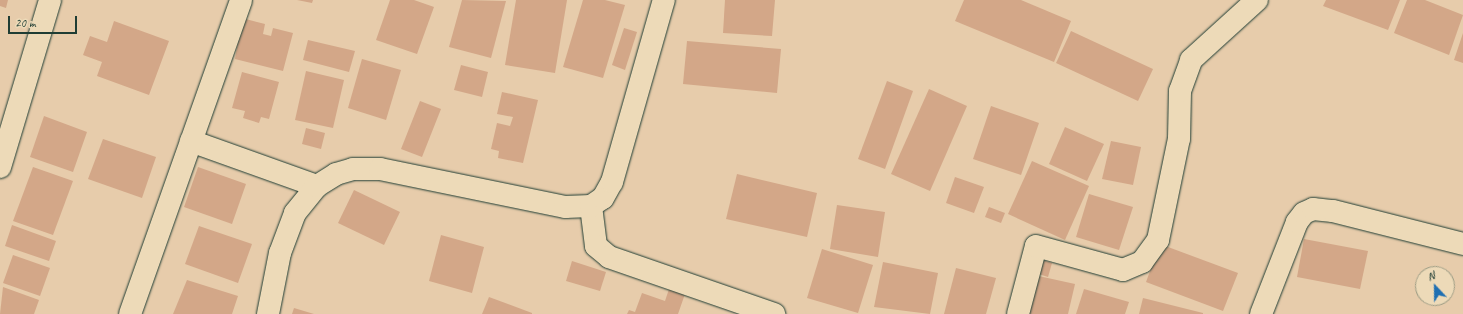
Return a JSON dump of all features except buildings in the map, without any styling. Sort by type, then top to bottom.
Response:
[{"type":"street","points":[[0,167],[50,0]]},
{"type":"street","points":[[130,314],[241,0]]},
{"type":"street","points":[[268,314],[280,253],[295,213],[317,186],[353,168],[380,169],[565,207],[591,206],[603,198],[612,182],[664,0]]},
{"type":"street","points":[[1018,314],[1036,246],[1123,270],[1142,262],[1158,240],[1179,139],[1180,91],[1191,60],[1257,0]]},
{"type":"street","points":[[191,140],[317,186]]},
{"type":"street","points":[[591,206],[596,246],[609,258],[774,314]]},
{"type":"street","points":[[1261,314],[1297,222],[1304,212],[1313,209],[1463,244]]}]
